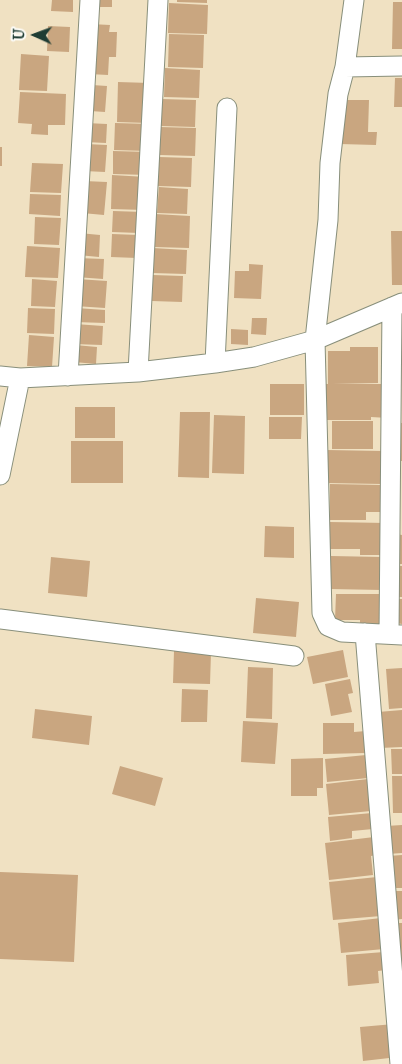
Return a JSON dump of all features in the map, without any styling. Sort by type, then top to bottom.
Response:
[{"type":"street","points":[[68,376],[90,0]]},
{"type":"street","points":[[138,372],[158,0]]},
{"type":"street","points":[[0,376],[20,378],[138,372],[254,357],[315,340],[397,305],[395,634],[334,630],[328,626],[322,613],[315,340],[328,220],[330,163],[338,94],[345,67],[354,0]]},
{"type":"street","points":[[345,67],[402,66]]},
{"type":"street","points":[[215,363],[227,108]]},
{"type":"street","points":[[0,475],[20,378]]},
{"type":"street","points":[[0,619],[294,656]]},
{"type":"street","points":[[365,633],[401,1062]]},
{"type":"building","points":[[52,0],[73,0],[73,12],[51,11]]},
{"type":"building","points":[[93,0],[112,0],[112,7],[93,7]]},
{"type":"building","points":[[177,0],[207,0],[207,3],[177,2]]},
{"type":"building","points":[[393,2],[402,2],[402,49],[392,49]]},
{"type":"building","points":[[169,3],[208,5],[207,34],[168,33]]},
{"type":"building","points":[[91,24],[110,25],[109,32],[117,32],[116,57],[109,57],[108,75],[89,74]]},
{"type":"building","points":[[48,26],[70,27],[69,52],[47,51]]},
{"type":"building","points":[[169,34],[204,35],[203,68],[168,67]]},
{"type":"building","points":[[21,54],[49,56],[47,91],[19,90]]},
{"type":"building","points":[[165,68],[200,70],[199,98],[164,97]]},
{"type":"building","points":[[395,78],[402,78],[402,107],[394,107]]},
{"type":"building","points":[[118,82],[150,83],[148,123],[117,122]]},
{"type":"building","points":[[92,85],[107,86],[105,112],[90,111]]},
{"type":"building","points":[[20,92],[66,94],[65,125],[48,125],[48,135],[31,134],[32,124],[18,123]]},
{"type":"building","points":[[161,99],[196,100],[195,127],[161,126]]},
{"type":"building","points":[[342,100],[369,100],[368,132],[377,132],[376,145],[340,144]]},
{"type":"building","points":[[86,123],[107,124],[106,143],[85,142]]},
{"type":"building","points":[[115,123],[150,124],[149,151],[114,150]]},
{"type":"building","points":[[160,127],[196,128],[195,156],[160,155]]},
{"type":"building","points":[[86,144],[107,145],[105,172],[84,171]]},
{"type":"building","points":[[0,147],[2,147],[2,166],[0,166]]},
{"type":"building","points":[[113,151],[148,152],[147,175],[113,174]]},
{"type":"building","points":[[159,157],[192,158],[191,187],[157,186]]},
{"type":"building","points":[[32,163],[63,164],[61,193],[30,192]]},
{"type":"building","points":[[112,175],[146,177],[144,210],[111,209]]},
{"type":"building","points":[[84,181],[107,182],[104,215],[82,213]]},
{"type":"building","points":[[159,187],[188,189],[187,214],[157,213]]},
{"type":"building","points":[[30,194],[61,195],[60,216],[29,214]]},
{"type":"building","points":[[113,211],[143,212],[139,233],[112,232]]},
{"type":"building","points":[[155,214],[190,216],[189,248],[154,247]]},
{"type":"building","points":[[35,217],[61,218],[59,245],[34,244]]},
{"type":"building","points":[[391,231],[402,231],[402,285],[392,285]]},
{"type":"building","points":[[79,233],[100,235],[99,257],[78,255]]},
{"type":"building","points":[[112,234],[139,235],[137,258],[111,257]]},
{"type":"building","points":[[27,246],[60,248],[58,278],[25,277]]},
{"type":"building","points":[[153,248],[187,250],[186,274],[152,273]]},
{"type":"building","points":[[77,258],[104,259],[103,279],[76,277]]},
{"type":"building","points":[[249,264],[263,265],[261,299],[234,298],[235,271],[249,271]]},
{"type":"building","points":[[153,275],[183,276],[182,302],[152,301]]},
{"type":"building","points":[[32,279],[57,281],[55,307],[31,306]]},
{"type":"building","points":[[77,279],[107,281],[105,308],[75,306]]},
{"type":"building","points":[[28,308],[55,309],[54,334],[27,333]]},
{"type":"building","points":[[76,308],[105,310],[105,323],[75,322]]},
{"type":"building","points":[[252,318],[267,318],[266,335],[251,334]]},
{"type":"building","points":[[75,324],[103,326],[102,345],[73,344]]},
{"type":"building","points":[[231,329],[248,330],[248,345],[231,344]]},
{"type":"building","points":[[29,335],[54,337],[52,367],[27,366]]},
{"type":"building","points":[[75,345],[97,347],[96,364],[74,362]]},
{"type":"building","points":[[350,347],[378,347],[378,383],[333,384],[388,384],[388,418],[371,417],[371,420],[325,420],[325,384],[328,384],[328,351],[350,351]]},
{"type":"building","points":[[270,384],[304,384],[304,415],[270,415]]},
{"type":"building","points":[[75,407],[115,407],[115,438],[75,438]]},
{"type":"building","points":[[180,412],[210,412],[209,478],[178,477]]},
{"type":"building","points":[[214,415],[245,416],[244,474],[212,473]]},
{"type":"building","points":[[269,417],[302,417],[301,439],[269,439]]},
{"type":"building","points":[[332,421],[373,421],[373,449],[332,449]]},
{"type":"building","points":[[398,423],[402,423],[402,461],[398,461]]},
{"type":"building","points":[[71,441],[123,441],[123,483],[71,483]]},
{"type":"building","points":[[327,450],[383,451],[382,484],[326,483]]},
{"type":"building","points":[[330,484],[382,485],[382,512],[366,512],[366,520],[330,520]]},
{"type":"building","points":[[330,522],[386,523],[385,555],[360,555],[360,549],[329,549]]},
{"type":"building","points":[[265,526],[294,527],[294,558],[264,557]]},
{"type":"building","points":[[396,534],[402,535],[402,564],[395,564]]},
{"type":"building","points":[[331,556],[382,557],[382,590],[330,589]]},
{"type":"building","points":[[51,557],[90,561],[87,597],[48,593]]},
{"type":"building","points":[[395,566],[402,566],[402,597],[394,597]]},
{"type":"building","points":[[336,594],[384,594],[383,624],[360,624],[360,620],[335,620]]},
{"type":"building","points":[[256,598],[299,602],[296,637],[253,633]]},
{"type":"building","points":[[398,599],[402,599],[402,624],[397,623]]},
{"type":"building","points":[[343,650],[348,677],[313,684],[307,657]]},
{"type":"building","points":[[174,651],[211,652],[210,684],[173,683]]},
{"type":"building","points":[[248,667],[273,668],[272,719],[246,718]]},
{"type":"building","points":[[402,668],[402,708],[389,709],[386,669]]},
{"type":"building","points":[[350,679],[353,693],[348,694],[352,712],[331,716],[325,684]]},
{"type":"building","points":[[182,689],[208,690],[207,722],[181,722]]},
{"type":"building","points":[[35,709],[92,716],[89,745],[32,738]]},
{"type":"building","points":[[402,710],[402,747],[380,748],[378,712]]},
{"type":"building","points":[[243,721],[278,723],[275,764],[241,762]]},
{"type":"building","points":[[323,723],[354,723],[354,732],[366,731],[366,753],[323,754]]},
{"type":"building","points":[[391,749],[402,749],[402,774],[392,774]]},
{"type":"building","points":[[366,755],[368,778],[327,782],[325,759]]},
{"type":"building","points":[[323,758],[323,788],[317,788],[317,796],[291,796],[291,759]]},
{"type":"building","points":[[120,766],[163,778],[155,806],[112,794]]},
{"type":"building","points":[[392,776],[402,776],[402,813],[393,813]]},
{"type":"building","points":[[368,779],[371,811],[329,815],[326,784]]},
{"type":"building","points":[[372,813],[373,829],[352,831],[352,838],[330,841],[328,817]]},
{"type":"building","points":[[402,825],[402,853],[388,854],[386,826]]},
{"type":"building","points":[[374,837],[376,855],[371,856],[373,875],[329,880],[325,843]]},
{"type":"building","points":[[402,855],[402,888],[390,888],[388,856]]},
{"type":"building","points":[[0,872],[78,875],[74,962],[0,959]]},
{"type":"building","points":[[377,877],[381,916],[333,920],[329,882]]},
{"type":"building","points":[[391,891],[402,891],[402,919],[393,920]]},
{"type":"building","points":[[381,918],[384,949],[341,953],[338,923]]},
{"type":"building","points":[[393,923],[402,923],[402,962],[395,963]]},
{"type":"building","points":[[384,952],[386,970],[378,971],[379,983],[348,986],[346,955]]},
{"type":"building","points":[[394,1024],[398,1057],[363,1061],[360,1027]]}]
